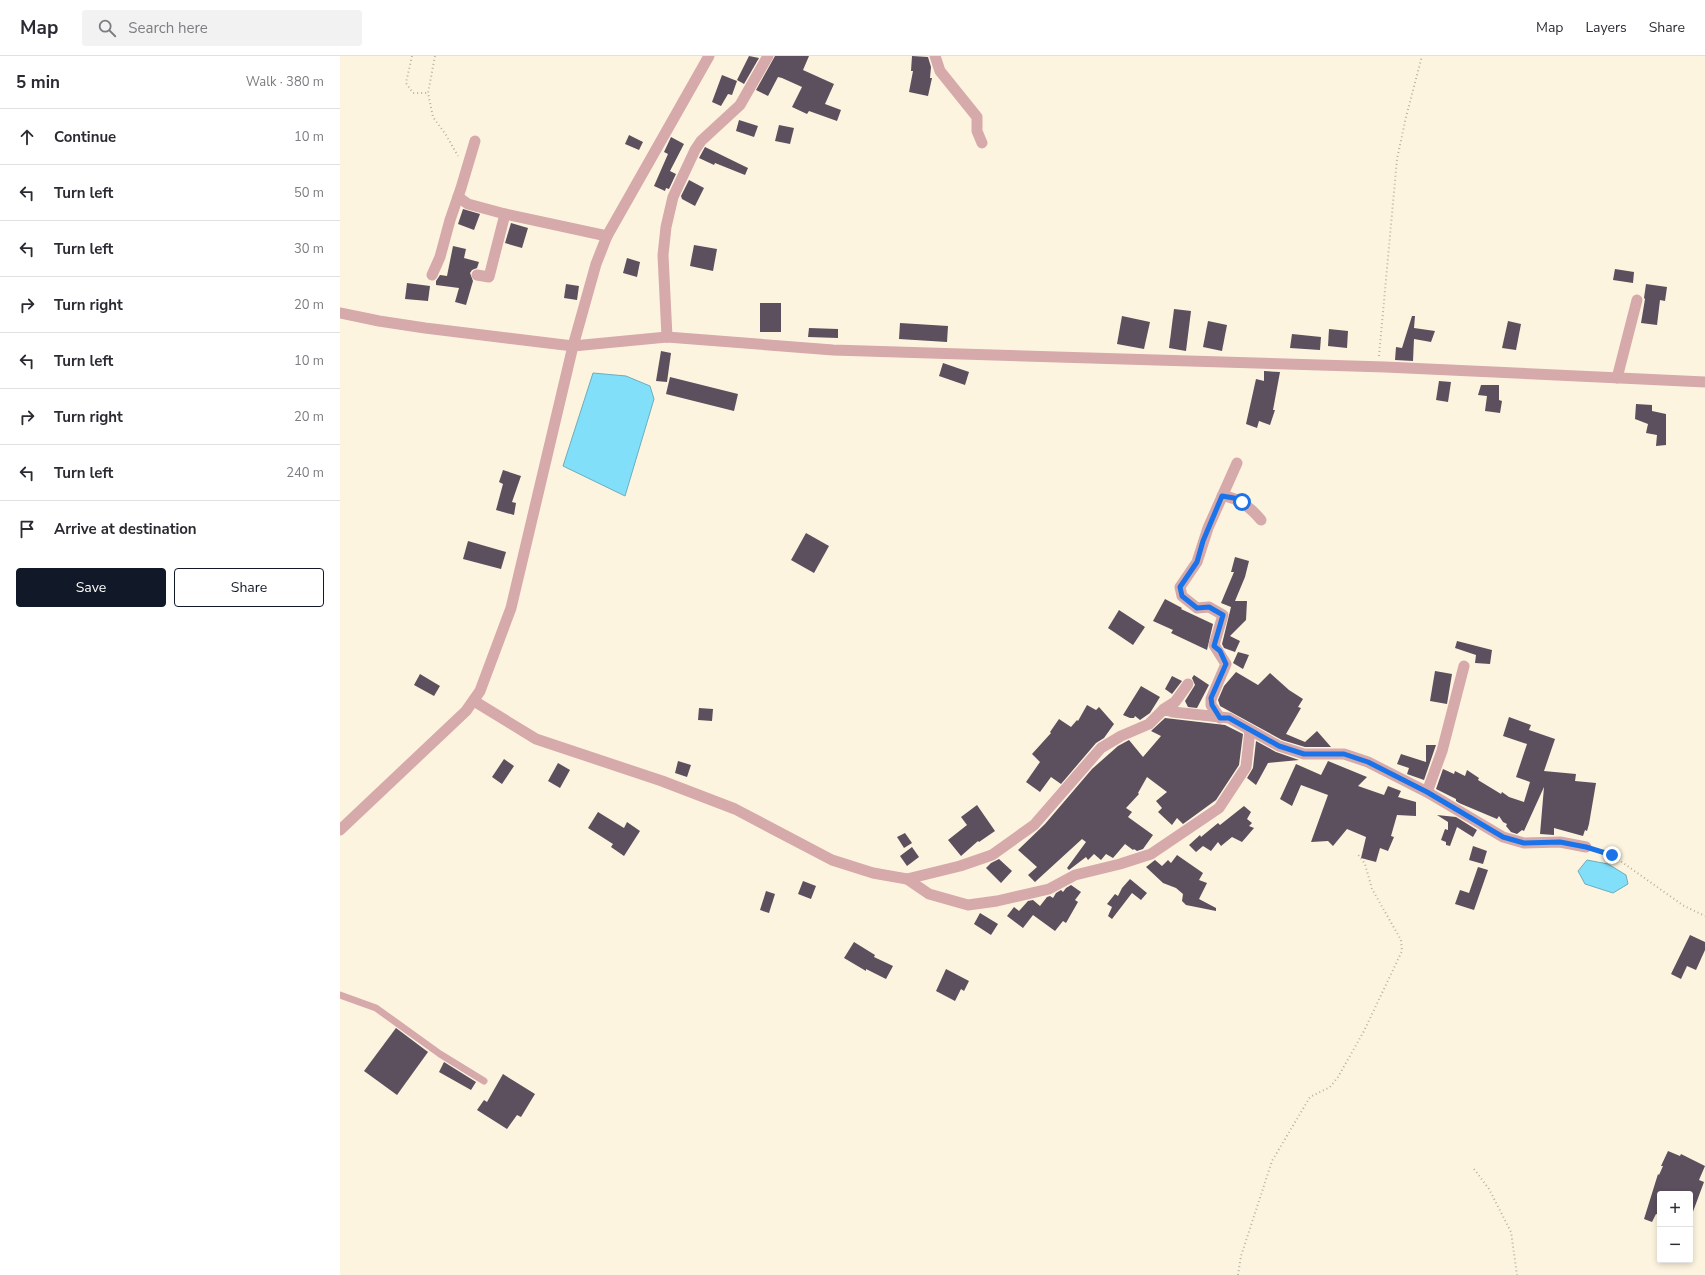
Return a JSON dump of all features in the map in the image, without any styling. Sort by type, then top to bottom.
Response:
[{"type":"street","points":[[340,830],[466,711],[480,691],[511,608],[573,346],[596,264],[607,236],[709,56]]},
{"type":"street","points":[[667,337],[663,255],[666,227],[673,197],[695,150],[701,141],[740,106],[768,56]]},
{"type":"street","points":[[935,56],[940,71],[977,117],[977,131],[982,143]]},
{"type":"street","points":[[432,275],[440,257],[475,141]]},
{"type":"street","points":[[458,197],[468,204],[505,214],[607,236]]},
{"type":"street","points":[[477,275],[489,277],[505,214]]},
{"type":"street","points":[[1617,378],[1637,300]]},
{"type":"street","points":[[340,313],[425,328],[573,346],[667,337],[833,350],[1379,367],[1705,382]]},
{"type":"street","points":[[1220,718],[1212,705],[1211,698],[1226,664],[1220,651],[1214,646],[1223,615],[1209,607],[1197,608],[1182,596],[1180,587],[1197,562],[1203,541],[1237,463]]},
{"type":"street","points":[[1222,496],[1234,498],[1242,502],[1261,520]]},
{"type":"street","points":[[1427,792],[1442,751],[1464,666]]},
{"type":"street","points":[[474,701],[536,739],[662,781],[735,809],[832,860],[873,873],[907,879],[960,866],[992,855],[1034,826],[1101,748],[1121,736],[1149,724],[1164,709],[1175,702],[1188,684]]},
{"type":"street","points":[[1164,709],[1173,712],[1229,718],[1279,746],[1304,754],[1344,754],[1362,760],[1427,792],[1503,837],[1524,843],[1560,842],[1586,847]]},
{"type":"street","points":[[907,879],[929,894],[968,905],[997,901],[1049,889],[1075,875],[1120,864],[1151,854],[1219,808],[1246,767],[1250,730]]},
{"type":"lane","points":[[340,995],[376,1008],[440,1054],[484,1081]]},
{"type":"path","points":[[412,56],[406,84],[413,93],[428,93]]},
{"type":"path","points":[[435,56],[428,93],[432,117],[446,134],[460,161],[468,165]]},
{"type":"path","points":[[1379,367],[1378,360],[1397,160],[1406,117],[1422,56]]},
{"type":"path","points":[[1586,847],[1612,855],[1684,906],[1705,916]]},
{"type":"path","points":[[1238,1275],[1241,1256],[1272,1161],[1310,1097],[1330,1087],[1338,1077],[1364,1031],[1402,951],[1401,940],[1372,889],[1365,864],[1357,853]]},
{"type":"path","points":[[1474,1169],[1489,1189],[1511,1232],[1514,1263],[1517,1275]]},
{"type":"water","points":[[593,373],[626,376],[650,386],[654,399],[625,496],[563,466]]},
{"type":"water","points":[[1587,860],[1608,864],[1626,875],[1628,884],[1613,893],[1585,884],[1578,871]]},
{"type":"building","points":[[749,56],[759,58],[744,84],[737,80]]},
{"type":"building","points":[[775,56],[809,56],[803,70],[834,84],[825,104],[841,110],[837,121],[809,111],[807,114],[792,107],[802,87],[782,78],[778,77],[768,96],[756,90]]},
{"type":"building","points":[[912,56],[928,57],[931,67],[930,78],[932,78],[928,96],[909,92],[913,71],[911,71]]},
{"type":"building","points":[[722,75],[737,81],[732,95],[728,94],[721,106],[712,102]]},
{"type":"building","points":[[739,120],[758,126],[754,137],[736,131]]},
{"type":"building","points":[[779,125],[794,128],[790,144],[775,141]]},
{"type":"building","points":[[629,135],[643,142],[639,150],[625,144]]},
{"type":"building","points":[[671,137],[684,144],[670,171],[676,174],[669,189],[666,188],[665,191],[654,186],[668,154],[664,152]]},
{"type":"building","points":[[705,147],[748,168],[745,175],[715,163],[714,165],[699,158]]},
{"type":"building","points":[[689,180],[704,188],[695,206],[682,199],[681,196]]},
{"type":"building","points":[[463,209],[480,214],[474,230],[458,224]]},
{"type":"building","points":[[511,223],[528,228],[522,248],[505,243]]},
{"type":"building","points":[[694,245],[717,249],[713,271],[690,266]]},
{"type":"building","points":[[453,246],[466,249],[464,258],[479,262],[477,268],[472,270],[470,273],[473,281],[466,305],[455,302],[459,288],[436,285],[436,281],[440,275],[447,276]]},
{"type":"building","points":[[627,258],[640,262],[637,277],[623,273]]},
{"type":"building","points":[[1615,269],[1634,272],[1633,283],[1613,280]]},
{"type":"building","points":[[407,283],[430,286],[428,301],[405,299]]},
{"type":"building","points":[[566,284],[579,286],[577,300],[564,298]]},
{"type":"building","points":[[1646,284],[1667,287],[1665,301],[1660,300],[1657,325],[1641,323]]},
{"type":"building","points":[[760,303],[781,303],[781,332],[760,332]]},
{"type":"building","points":[[1174,309],[1191,311],[1186,351],[1169,348]]},
{"type":"building","points":[[1122,316],[1150,322],[1144,349],[1117,344]]},
{"type":"building","points":[[1412,316],[1415,316],[1414,328],[1435,331],[1431,342],[1414,339],[1413,361],[1395,360],[1396,347],[1402,348]]},
{"type":"building","points":[[1208,321],[1227,325],[1222,351],[1203,347]]},
{"type":"building","points":[[1508,321],[1521,324],[1516,350],[1502,348]]},
{"type":"building","points":[[900,323],[948,326],[947,342],[899,339]]},
{"type":"building","points":[[809,328],[838,329],[838,338],[808,337]]},
{"type":"building","points":[[1329,329],[1348,331],[1347,348],[1328,346]]},
{"type":"building","points":[[1292,334],[1321,337],[1320,350],[1290,348]]},
{"type":"building","points":[[661,351],[671,353],[667,382],[656,381]]},
{"type":"building","points":[[943,363],[969,372],[965,385],[939,376]]},
{"type":"building","points":[[1264,371],[1280,372],[1273,410],[1275,410],[1270,425],[1259,421],[1257,428],[1246,424],[1256,379],[1264,381]]},
{"type":"building","points":[[670,377],[738,394],[734,411],[666,394]]},
{"type":"building","points":[[1439,381],[1451,382],[1448,402],[1436,400]]},
{"type":"building","points":[[1481,385],[1499,385],[1499,400],[1502,401],[1500,413],[1485,411],[1487,396],[1478,395]]},
{"type":"building","points":[[1636,404],[1652,405],[1652,411],[1666,414],[1666,445],[1656,446],[1657,435],[1646,433],[1648,424],[1635,419]]},
{"type":"building","points":[[503,470],[521,476],[512,502],[516,503],[514,515],[496,510],[503,484],[499,482]]},
{"type":"building","points":[[806,533],[829,546],[814,573],[791,560]]},
{"type":"building","points":[[468,541],[506,552],[501,569],[463,559]]},
{"type":"building","points":[[1235,557],[1249,561],[1245,577],[1235,601],[1247,601],[1246,620],[1230,636],[1240,641],[1235,652],[1224,648],[1222,644],[1231,607],[1221,603],[1234,572],[1231,572]]},
{"type":"building","points":[[1165,599],[1182,608],[1181,609],[1213,624],[1207,650],[1171,633],[1173,630],[1153,621]]},
{"type":"building","points":[[1119,610],[1145,627],[1133,645],[1108,628]]},
{"type":"building","points":[[1457,641],[1492,650],[1490,664],[1475,663],[1476,655],[1455,648]]},
{"type":"building","points":[[1238,652],[1249,655],[1243,669],[1233,663]]},
{"type":"building","points":[[1435,671],[1452,674],[1447,704],[1430,701]]},
{"type":"building","points":[[1236,672],[1258,685],[1270,673],[1289,690],[1303,699],[1298,707],[1301,708],[1286,734],[1305,742],[1317,731],[1331,747],[1305,747],[1282,740],[1220,706],[1218,700],[1224,686]]},
{"type":"building","points":[[420,674],[440,686],[434,696],[414,685]]},
{"type":"building","points":[[1194,675],[1209,685],[1197,708],[1188,707],[1185,701],[1195,685],[1192,678]]},
{"type":"building","points":[[1172,676],[1182,681],[1172,694],[1165,689]]},
{"type":"building","points":[[1141,686],[1160,697],[1150,713],[1140,720],[1135,716],[1134,718],[1130,718],[1123,715]]},
{"type":"building","points":[[1087,705],[1096,710],[1099,707],[1114,724],[1104,738],[1096,743],[1061,784],[1051,777],[1040,792],[1026,782],[1040,762],[1032,754],[1051,733],[1050,732],[1059,719],[1071,727],[1077,720],[1078,721]]},
{"type":"building","points":[[699,708],[713,709],[712,721],[698,720]]},
{"type":"building","points":[[1509,717],[1531,725],[1529,730],[1555,739],[1544,771],[1576,774],[1575,781],[1596,783],[1589,824],[1587,831],[1585,830],[1583,836],[1554,828],[1554,835],[1540,834],[1544,787],[1524,831],[1522,830],[1517,834],[1511,832],[1506,826],[1507,824],[1503,822],[1499,816],[1497,819],[1459,803],[1456,799],[1436,789],[1443,769],[1454,774],[1455,771],[1465,776],[1467,770],[1479,778],[1478,780],[1501,794],[1502,792],[1509,797],[1524,802],[1530,782],[1516,777],[1527,744],[1503,736]]},
{"type":"building","points":[[1165,718],[1225,725],[1243,734],[1239,765],[1216,800],[1183,824],[1177,818],[1172,825],[1158,812],[1162,808],[1156,801],[1167,792],[1147,777],[1138,793],[1139,794],[1126,808],[1132,812],[1128,817],[1153,835],[1143,849],[1137,851],[1134,849],[1133,850],[1125,844],[1113,858],[1106,854],[1101,860],[1094,854],[1088,860],[1086,857],[1069,870],[1067,868],[1086,842],[1082,839],[1035,882],[1028,875],[1037,867],[1018,850],[1045,824],[1092,769],[1118,746],[1129,740],[1143,757],[1161,736],[1151,731]]},
{"type":"building","points":[[1256,741],[1276,752],[1299,760],[1268,763],[1256,785],[1247,778],[1253,768]]},
{"type":"building","points":[[1426,745],[1436,745],[1424,780],[1407,774],[1409,768],[1397,764],[1401,754],[1426,762]]},
{"type":"building","points":[[504,759],[514,766],[502,784],[492,777]]},
{"type":"building","points":[[678,761],[691,765],[687,777],[675,773]]},
{"type":"building","points":[[1328,761],[1367,777],[1358,786],[1384,795],[1388,786],[1401,791],[1398,797],[1416,802],[1416,816],[1397,815],[1391,836],[1394,837],[1388,851],[1380,848],[1376,862],[1361,858],[1366,837],[1347,829],[1333,846],[1328,841],[1311,842],[1328,795],[1301,785],[1292,806],[1280,799],[1296,764],[1321,775]]},
{"type":"building","points":[[558,763],[570,770],[560,788],[548,781]]},
{"type":"building","points":[[977,805],[995,831],[979,842],[978,841],[961,856],[948,840],[967,825],[961,817]]},
{"type":"building","points":[[1244,806],[1251,812],[1247,819],[1252,823],[1249,826],[1254,828],[1242,842],[1232,837],[1221,846],[1218,842],[1211,851],[1203,846],[1196,852],[1189,845],[1200,835],[1201,837],[1218,823],[1220,825]]},
{"type":"building","points":[[598,812],[624,828],[627,822],[640,831],[624,856],[611,847],[613,844],[588,828]]},
{"type":"building","points":[[1437,815],[1456,817],[1477,830],[1473,837],[1457,827],[1450,846],[1446,845],[1446,842],[1441,840],[1445,829],[1448,830],[1448,822]]},
{"type":"building","points":[[905,833],[912,843],[904,848],[897,837]]},
{"type":"building","points":[[1473,846],[1487,851],[1483,864],[1469,860]]},
{"type":"building","points":[[912,847],[919,857],[907,866],[900,856]]},
{"type":"building","points":[[1177,855],[1203,873],[1199,880],[1207,883],[1199,899],[1216,908],[1216,911],[1186,905],[1182,901],[1183,894],[1176,888],[1163,883],[1146,867],[1155,860],[1162,866],[1168,860],[1171,863]]},
{"type":"building","points":[[999,859],[1012,871],[1001,883],[986,868],[991,863]]},
{"type":"building","points":[[1478,867],[1488,870],[1474,910],[1455,904],[1460,890],[1469,893]]},
{"type":"building","points":[[1130,879],[1147,893],[1141,900],[1132,893],[1112,919],[1108,916],[1112,907],[1107,904],[1115,894],[1118,896],[1122,888]]},
{"type":"building","points":[[803,881],[816,886],[811,899],[798,894]]},
{"type":"building","points":[[1071,885],[1081,892],[1075,900],[1078,902],[1066,923],[1063,921],[1055,931],[1033,915],[1023,928],[1007,916],[1014,907],[1019,911],[1028,901],[1033,900],[1040,906],[1047,897],[1050,896],[1053,898],[1056,893],[1061,890],[1063,892]]},
{"type":"building","points":[[766,891],[775,894],[769,913],[760,910]]},
{"type":"building","points":[[980,913],[998,924],[991,935],[974,924]]},
{"type":"building","points":[[1690,935],[1705,942],[1705,950],[1696,970],[1687,966],[1681,979],[1671,974]]},
{"type":"building","points":[[854,942],[875,955],[874,957],[893,966],[886,979],[866,969],[866,971],[844,958]]},
{"type":"building","points":[[946,969],[969,981],[964,991],[961,989],[955,1001],[936,991]]},
{"type":"building","points":[[396,1028],[428,1052],[397,1095],[364,1071]]},
{"type":"building","points":[[444,1062],[476,1082],[471,1090],[439,1072]]},
{"type":"building","points":[[503,1074],[535,1094],[521,1117],[517,1115],[507,1129],[477,1110],[484,1100],[487,1102]]},
{"type":"building","points":[[1668,1151],[1680,1156],[1681,1154],[1705,1166],[1699,1180],[1704,1182],[1693,1212],[1693,1191],[1657,1191],[1657,1214],[1652,1222],[1644,1219],[1658,1174],[1659,1175],[1663,1166],[1661,1166]]},
{"type":"route","points":[[1242,502],[1228,496],[1222,496],[1203,541],[1197,562],[1180,587],[1182,596],[1197,608],[1209,607],[1223,615],[1214,646],[1220,651],[1226,664],[1211,698],[1212,705],[1220,718],[1229,718],[1279,746],[1304,754],[1344,754],[1368,762],[1427,792],[1503,837],[1524,843],[1560,842],[1586,847],[1612,855]]}]
